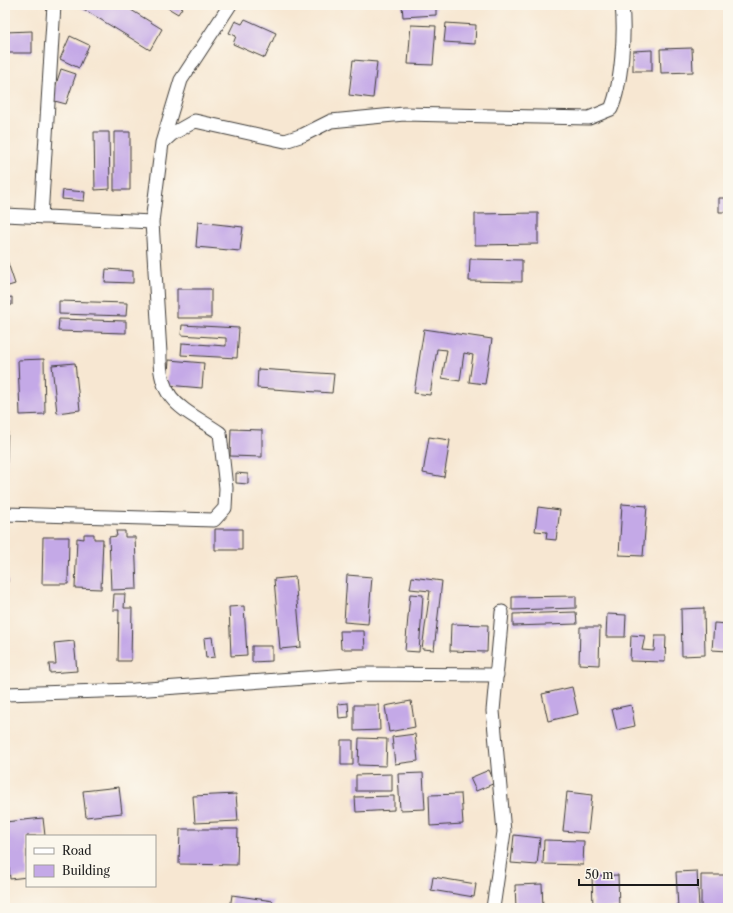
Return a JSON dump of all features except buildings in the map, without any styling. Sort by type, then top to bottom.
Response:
[{"type":"street","points":[[41,216],[54,5]]},
{"type":"street","points":[[5,514],[214,520],[224,508],[226,488],[220,433],[178,406],[166,390],[160,368],[152,222],[162,143],[181,80],[230,5]]},
{"type":"street","points":[[162,143],[172,134],[195,121],[285,141],[302,135],[331,121],[404,114],[590,118],[611,109],[617,96],[624,22],[622,5]]},
{"type":"street","points":[[5,215],[152,222]]},
{"type":"street","points":[[493,908],[504,832],[494,711],[502,612]]},
{"type":"street","points":[[5,694],[134,690],[363,674],[497,675]]}]
